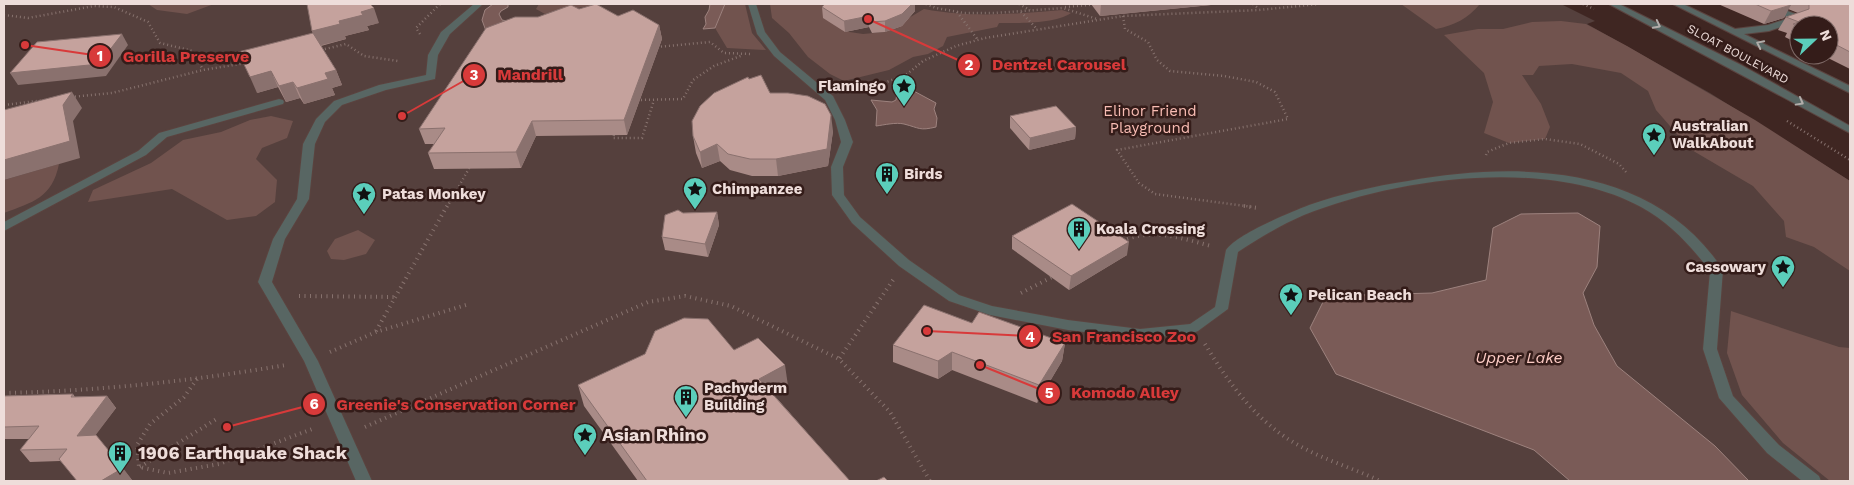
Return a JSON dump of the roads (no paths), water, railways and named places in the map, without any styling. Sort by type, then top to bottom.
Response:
[{"type":"street","points":[[364,481],[311,361],[265,282],[279,239],[303,199],[309,144],[320,121],[338,103],[383,87],[430,77],[433,55],[446,32],[479,4]]},
{"type":"street","points":[[752,4],[760,32],[777,54],[829,98],[840,120],[847,142],[837,167],[838,195],[856,220],[904,263],[954,298],[990,310],[1068,325],[1140,334],[1193,328],[1222,309],[1232,250],[1258,233],[1296,213],[1374,190],[1482,173],[1538,173],[1591,182],[1639,201],[1682,230],[1717,270],[1710,349],[1726,398],[1773,449],[1813,481]]},
{"type":"street","name":"SLOAT BOULEVARD","points":[[1613,4],[1739,68],[1850,130]]},
{"type":"street","name":"SLOAT BOULEVARD","points":[[1677,4],[1850,90]]},
{"type":"street","points":[[1735,32],[1768,28],[1798,18],[1762,4]]},
{"type":"street","points":[[4,227],[142,153],[162,135],[279,102]]},
{"type":"water","points":[[493,4],[508,4],[508,7],[499,14],[502,20],[515,23],[486,31],[482,20],[485,10]]},
{"type":"water","points":[[710,4],[725,4],[715,28],[703,29],[706,24],[705,17]]},
{"type":"water","points":[[903,89],[910,89],[936,103],[934,109],[937,118],[936,127],[923,129],[897,123],[876,126],[877,110],[871,100],[892,102],[896,100],[897,92]]},
{"type":"water","name":"Upper Lake","points":[[1578,213],[1600,226],[1597,267],[1583,293],[1594,325],[1617,366],[1715,446],[1749,481],[1570,481],[1534,450],[1336,374],[1310,328],[1326,296],[1432,293],[1486,280],[1493,228],[1521,214]]},
{"type":"place","name":"Dentzel Carousel","points":[[868,19]]},
{"type":"place","name":"Gorilla Preserve","points":[[25,45]]},
{"type":"place","name":"Flamingo","points":[[904,107]]},
{"type":"place","name":"Mandrill","points":[[402,116]]},
{"type":"place","name":"Australian WalkAbout","points":[[1654,156]]},
{"type":"place","name":"Birds","points":[[887,195]]},
{"type":"place","name":"Chimpanzee","points":[[695,210]]},
{"type":"place","name":"Patas Monkey","points":[[364,215]]},
{"type":"place","name":"Koala Crossing","points":[[1079,250]]},
{"type":"place","name":"Cassowary","points":[[1783,288]]},
{"type":"place","name":"Pelican Beach","points":[[1291,316]]},
{"type":"place","name":"San Francisco Zoo","points":[[927,331]]},
{"type":"place","name":"Komodo Alley","points":[[980,365]]},
{"type":"place","name":"Pachyderm Building","points":[[686,418]]},
{"type":"place","name":"Greenie's Conservation Corner","points":[[227,427]]},
{"type":"place","name":"Asian Rhino","points":[[585,456]]},
{"type":"place","name":"1906 Earthquake Shack","points":[[120,474]]},
{"type":"park label","name":"Elinor Friend Playground","points":[[1150,120]]}]
